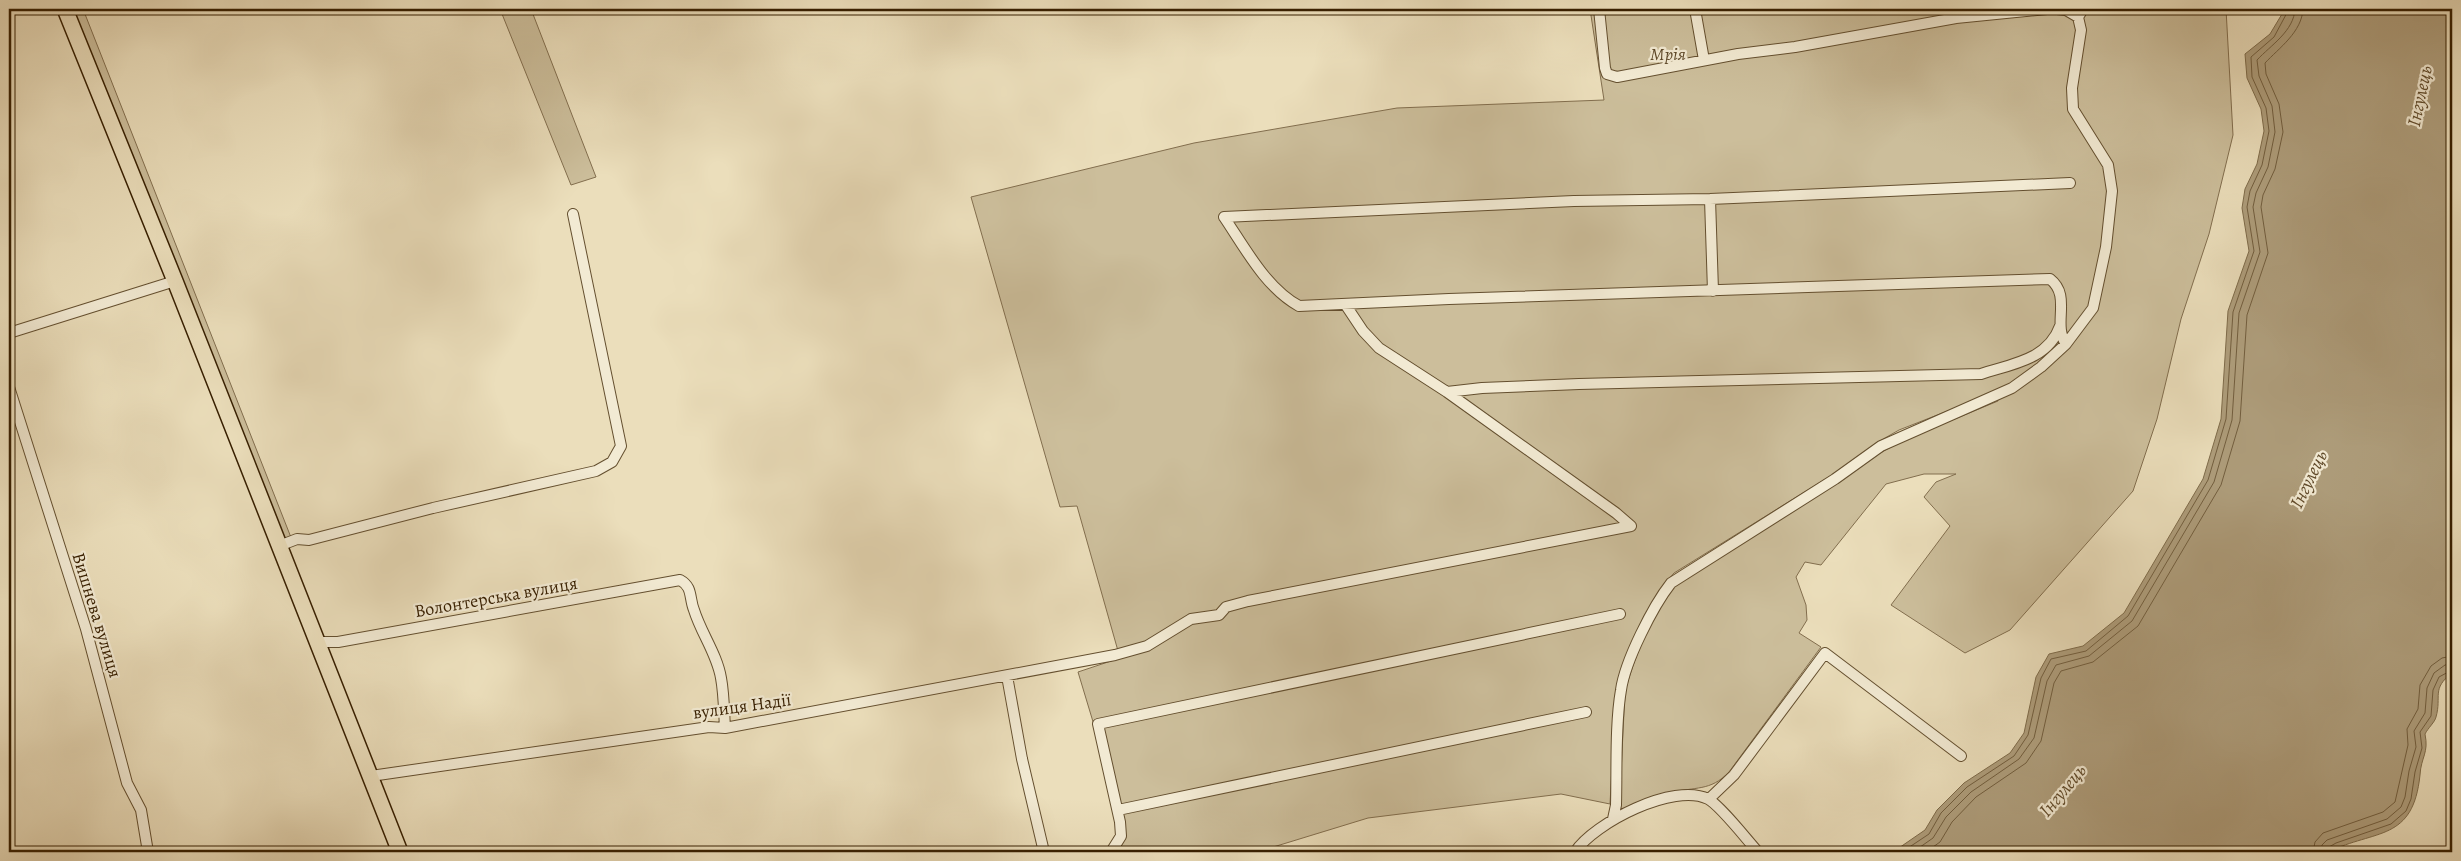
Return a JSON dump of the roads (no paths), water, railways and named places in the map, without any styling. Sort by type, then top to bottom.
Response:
[{"type":"main road","points":[[65,9],[175,281],[400,852]]},
{"type":"street","points":[[1599,9],[1608,74],[1618,77],[1704,60],[1795,47],[1956,18],[2047,9]]},
{"type":"street","points":[[1695,9],[1704,60]]},
{"type":"street","points":[[1613,819],[1616,805],[1620,691],[1625,672],[1662,595],[1671,582],[1834,479],[1881,446],[2012,388],[2041,367],[2066,344],[2093,308],[2106,247],[2112,191],[2108,165],[2073,108],[2072,88],[2082,30],[2080,13],[2058,9]]},
{"type":"street","points":[[2066,344],[2062,338],[2060,326],[2061,295],[2056,284],[2050,279],[1345,304],[1312,308],[1299,306],[1285,298],[1253,260],[1224,217],[1574,201],[1710,199],[2070,183]]},
{"type":"street","points":[[1710,199],[1713,291]]},
{"type":"street","points":[[279,546],[297,539],[309,540],[433,508],[596,470],[612,462],[621,446],[573,214]]},
{"type":"street","points":[[9,333],[175,281]]},
{"type":"street","points":[[1345,304],[1363,332],[1380,348],[1447,392],[1482,388],[1579,384],[1981,374],[2031,360],[2056,338],[2060,326]]},
{"type":"street","name":"Вишнева вулиця","points":[[9,387],[86,628],[127,783],[141,810],[148,852]]},
{"type":"street","name":"вулиця Надії","points":[[371,776],[709,727],[725,728],[1115,655],[1147,646],[1191,619],[1218,615],[1226,607],[1248,601],[1632,526],[1610,508],[1447,392]]},
{"type":"street","name":"Волонтерська вулиця","points":[[318,642],[338,642],[680,580],[688,584],[692,607],[714,654],[722,678],[725,728]]},
{"type":"street","points":[[1111,852],[1121,836],[1118,810],[1098,724],[1620,614]]},
{"type":"street","points":[[1709,799],[1734,775],[1825,653],[1961,756]]},
{"type":"street","points":[[1007,676],[1022,758],[1044,852]]},
{"type":"street","points":[[1118,810],[1586,712]]},
{"type":"street","points":[[1575,852],[1594,832],[1613,819],[1652,802],[1692,795],[1709,799],[1758,852]]},
{"type":"water","name":"Інгулець","points":[[2285,9],[2452,9],[2452,673],[2439,688],[2436,717],[2425,734],[2425,751],[2416,797],[2409,812],[2400,823],[2389,830],[2328,852],[1893,852],[1925,830],[1937,810],[1964,783],[2010,753],[2024,733],[2036,677],[2049,654],[2083,646],[2124,613],[2203,479],[2221,419],[2228,311],[2249,251],[2242,208],[2245,189],[2257,164],[2264,131],[2261,109],[2247,78],[2245,54],[2270,34]]},
{"type":"park label","name":"Мрія","points":[[1668,54]]}]
